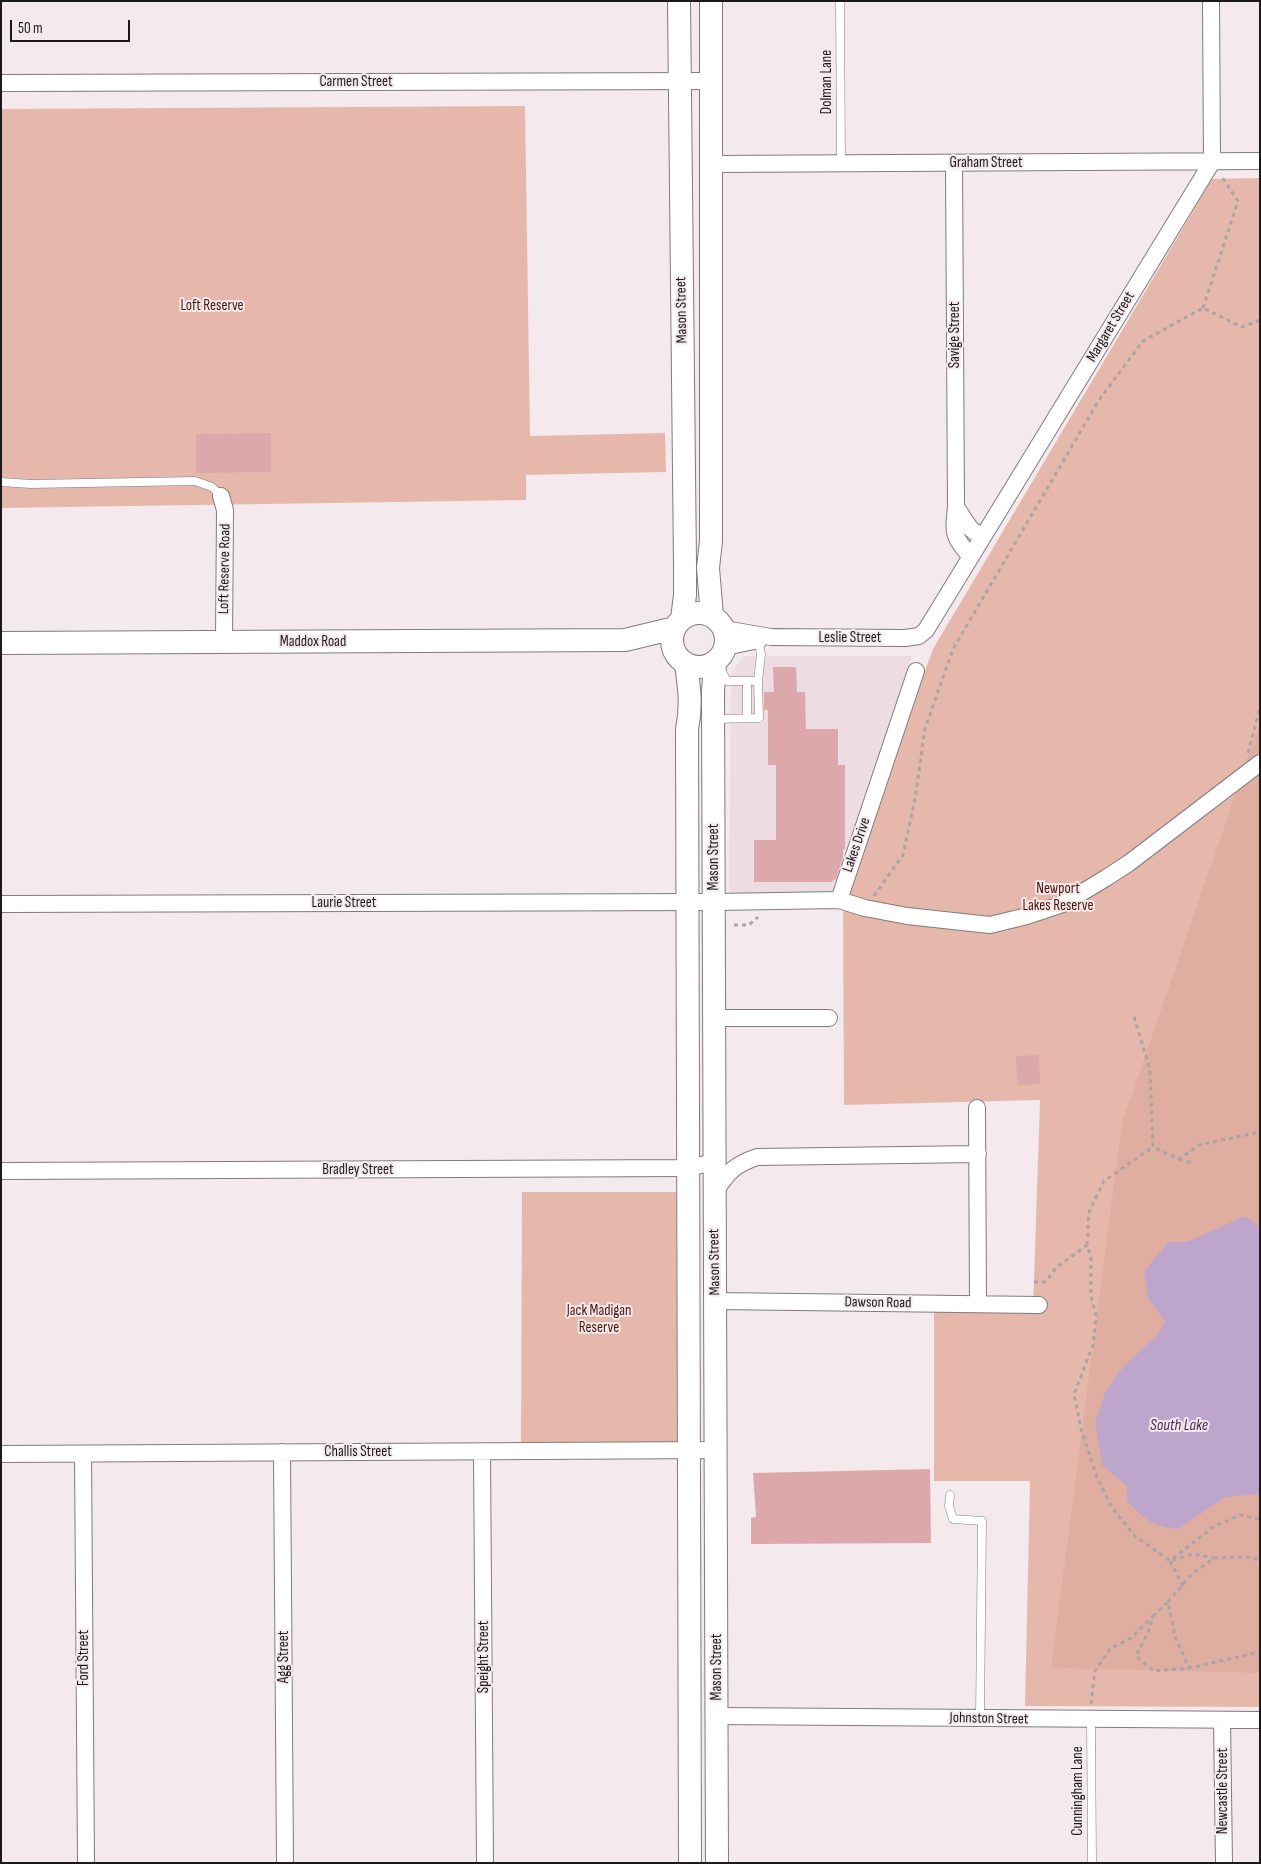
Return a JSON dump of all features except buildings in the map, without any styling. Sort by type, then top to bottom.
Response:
[{"type":"street","name":"Mason Street","points":[[678,623],[685,595],[679,1]]},
{"type":"street","name":"Mason Street","points":[[711,1],[711,531],[708,568],[718,643],[713,719],[717,1863]]},
{"type":"street","points":[[1211,1],[1212,162]]},
{"type":"street","name":"Carmen Street","points":[[1,83],[712,81]]},
{"type":"street","name":"Graham Street","points":[[712,164],[1260,161]]},
{"type":"street","name":"Margaret Street","points":[[926,630],[1212,162]]},
{"type":"street","name":"Savige Street","points":[[954,163],[956,507],[953,531],[958,542],[971,557]]},
{"type":"street","name":"Loft Reserve Road","points":[[222,496],[225,510],[224,642]]},
{"type":"street","points":[[956,507],[970,528],[982,538]]},
{"type":"street","points":[[696,613],[718,643],[700,667],[680,658],[672,644],[678,623],[696,613]]},
{"type":"street","name":"Maddox Road","points":[[1,643],[625,640],[678,623]]},
{"type":"street","name":"Leslie Street","points":[[718,643],[762,638],[904,638],[919,636],[926,630]]},
{"type":"street","name":"Maddox Road","points":[[625,640],[680,658]]},
{"type":"street","name":"Mason Street","points":[[680,658],[690,694],[690,714],[687,729],[686,901],[690,1863]]},
{"type":"street","name":"Lakes Drive","points":[[839,900],[916,671]]},
{"type":"street","points":[[714,902],[839,900],[865,908],[907,916],[990,925],[1063,904],[1106,878],[1260,763]]},
{"type":"street","name":"Laurie Street","points":[[1,904],[714,902]]},
{"type":"street","points":[[714,1018],[829,1018]]},
{"type":"street","points":[[977,1108],[978,1304]]},
{"type":"street","points":[[714,1193],[727,1173],[741,1162],[757,1157],[978,1154]]},
{"type":"street","name":"Bradley Street","points":[[1,1171],[688,1168],[714,1162]]},
{"type":"street","name":"Dawson Road","points":[[716,1301],[1039,1305]]},
{"type":"street","name":"Challis Street","points":[[1,1454],[715,1450]]},
{"type":"street","name":"Agg Street","points":[[282,1452],[285,1863]]},
{"type":"street","name":"Speight Street","points":[[482,1452],[485,1863]]},
{"type":"street","name":"Ford Street","points":[[83,1454],[86,1863]]},
{"type":"street","name":"Johnston Street","points":[[717,1716],[1260,1720]]},
{"type":"street","name":"Newcastle Street","points":[[1222,1720],[1224,1863]]},
{"type":"lane","name":"Dolman Lane","points":[[840,1],[841,164]]},
{"type":"lane","points":[[1,482],[31,484],[195,481],[212,487],[222,496]]},
{"type":"lane","points":[[713,719],[759,718],[758,680],[762,638]]},
{"type":"lane","points":[[718,643],[727,681],[758,680]]},
{"type":"lane","points":[[747,680],[747,718]]},
{"type":"lane","points":[[950,1495],[949,1506],[953,1518],[982,1521],[980,1719]]},
{"type":"lane","name":"Cunningham Lane","points":[[1091,1720],[1092,1863]]},
{"type":"path","points":[[865,908],[903,855],[915,799],[925,729],[953,649],[1099,400],[1144,342],[1204,308],[1238,201],[1212,162]]},
{"type":"path","points":[[1204,308],[1242,327],[1260,320]]},
{"type":"path","points":[[1241,778],[1260,708]]},
{"type":"path","points":[[1134,1017],[1150,1070],[1153,1147]]},
{"type":"path","points":[[1179,1159],[1200,1144],[1260,1132]]},
{"type":"path","points":[[1153,1147],[1192,1163]]},
{"type":"path","points":[[1153,1147],[1104,1181],[1088,1212],[1087,1245],[1091,1258],[1092,1296],[1096,1316],[1093,1346],[1074,1394],[1081,1430],[1097,1476],[1112,1508],[1135,1536],[1170,1561],[1183,1586]]},
{"type":"path","points":[[1034,1282],[1045,1282],[1056,1267],[1087,1245]]},
{"type":"path","points":[[1170,1561],[1213,1527],[1240,1515],[1260,1519]]},
{"type":"path","points":[[1170,1561],[1194,1554],[1214,1558],[1251,1557],[1260,1561]]},
{"type":"path","points":[[1091,1720],[1090,1706],[1095,1671],[1110,1649],[1131,1638],[1168,1602],[1192,1574],[1214,1558]]},
{"type":"path","points":[[1168,1602],[1175,1636],[1189,1668]]},
{"type":"path","points":[[1153,1616],[1149,1630],[1136,1656],[1154,1672],[1189,1668],[1260,1652]]},
{"type":"shaded area","points":[[744,656],[912,656],[836,893],[729,895],[731,673]]},
{"type":"shaded area","points":[[1260,723],[1260,1673],[1051,1668],[1122,1123]]},
{"type":"green space","name":"Loft Reserve","points":[[525,106],[530,436],[665,433],[666,472],[526,475],[526,500],[1,508],[1,109]]},
{"type":"green space","name":"Newport Lakes Reserve","points":[[1260,178],[1260,1707],[1025,1706],[1030,1481],[934,1481],[934,1311],[1033,1310],[1040,1100],[844,1105],[843,899],[933,649],[1212,179]]},
{"type":"green space","name":"Jack Madigan Reserve","points":[[522,1192],[676,1192],[678,1448],[521,1446]]},
{"type":"water","name":"South Lake","points":[[1245,1216],[1260,1227],[1260,1494],[1225,1497],[1178,1529],[1161,1526],[1149,1521],[1127,1501],[1127,1486],[1102,1465],[1095,1423],[1105,1393],[1123,1367],[1158,1334],[1165,1321],[1148,1298],[1144,1272],[1168,1242],[1187,1242]]}]
